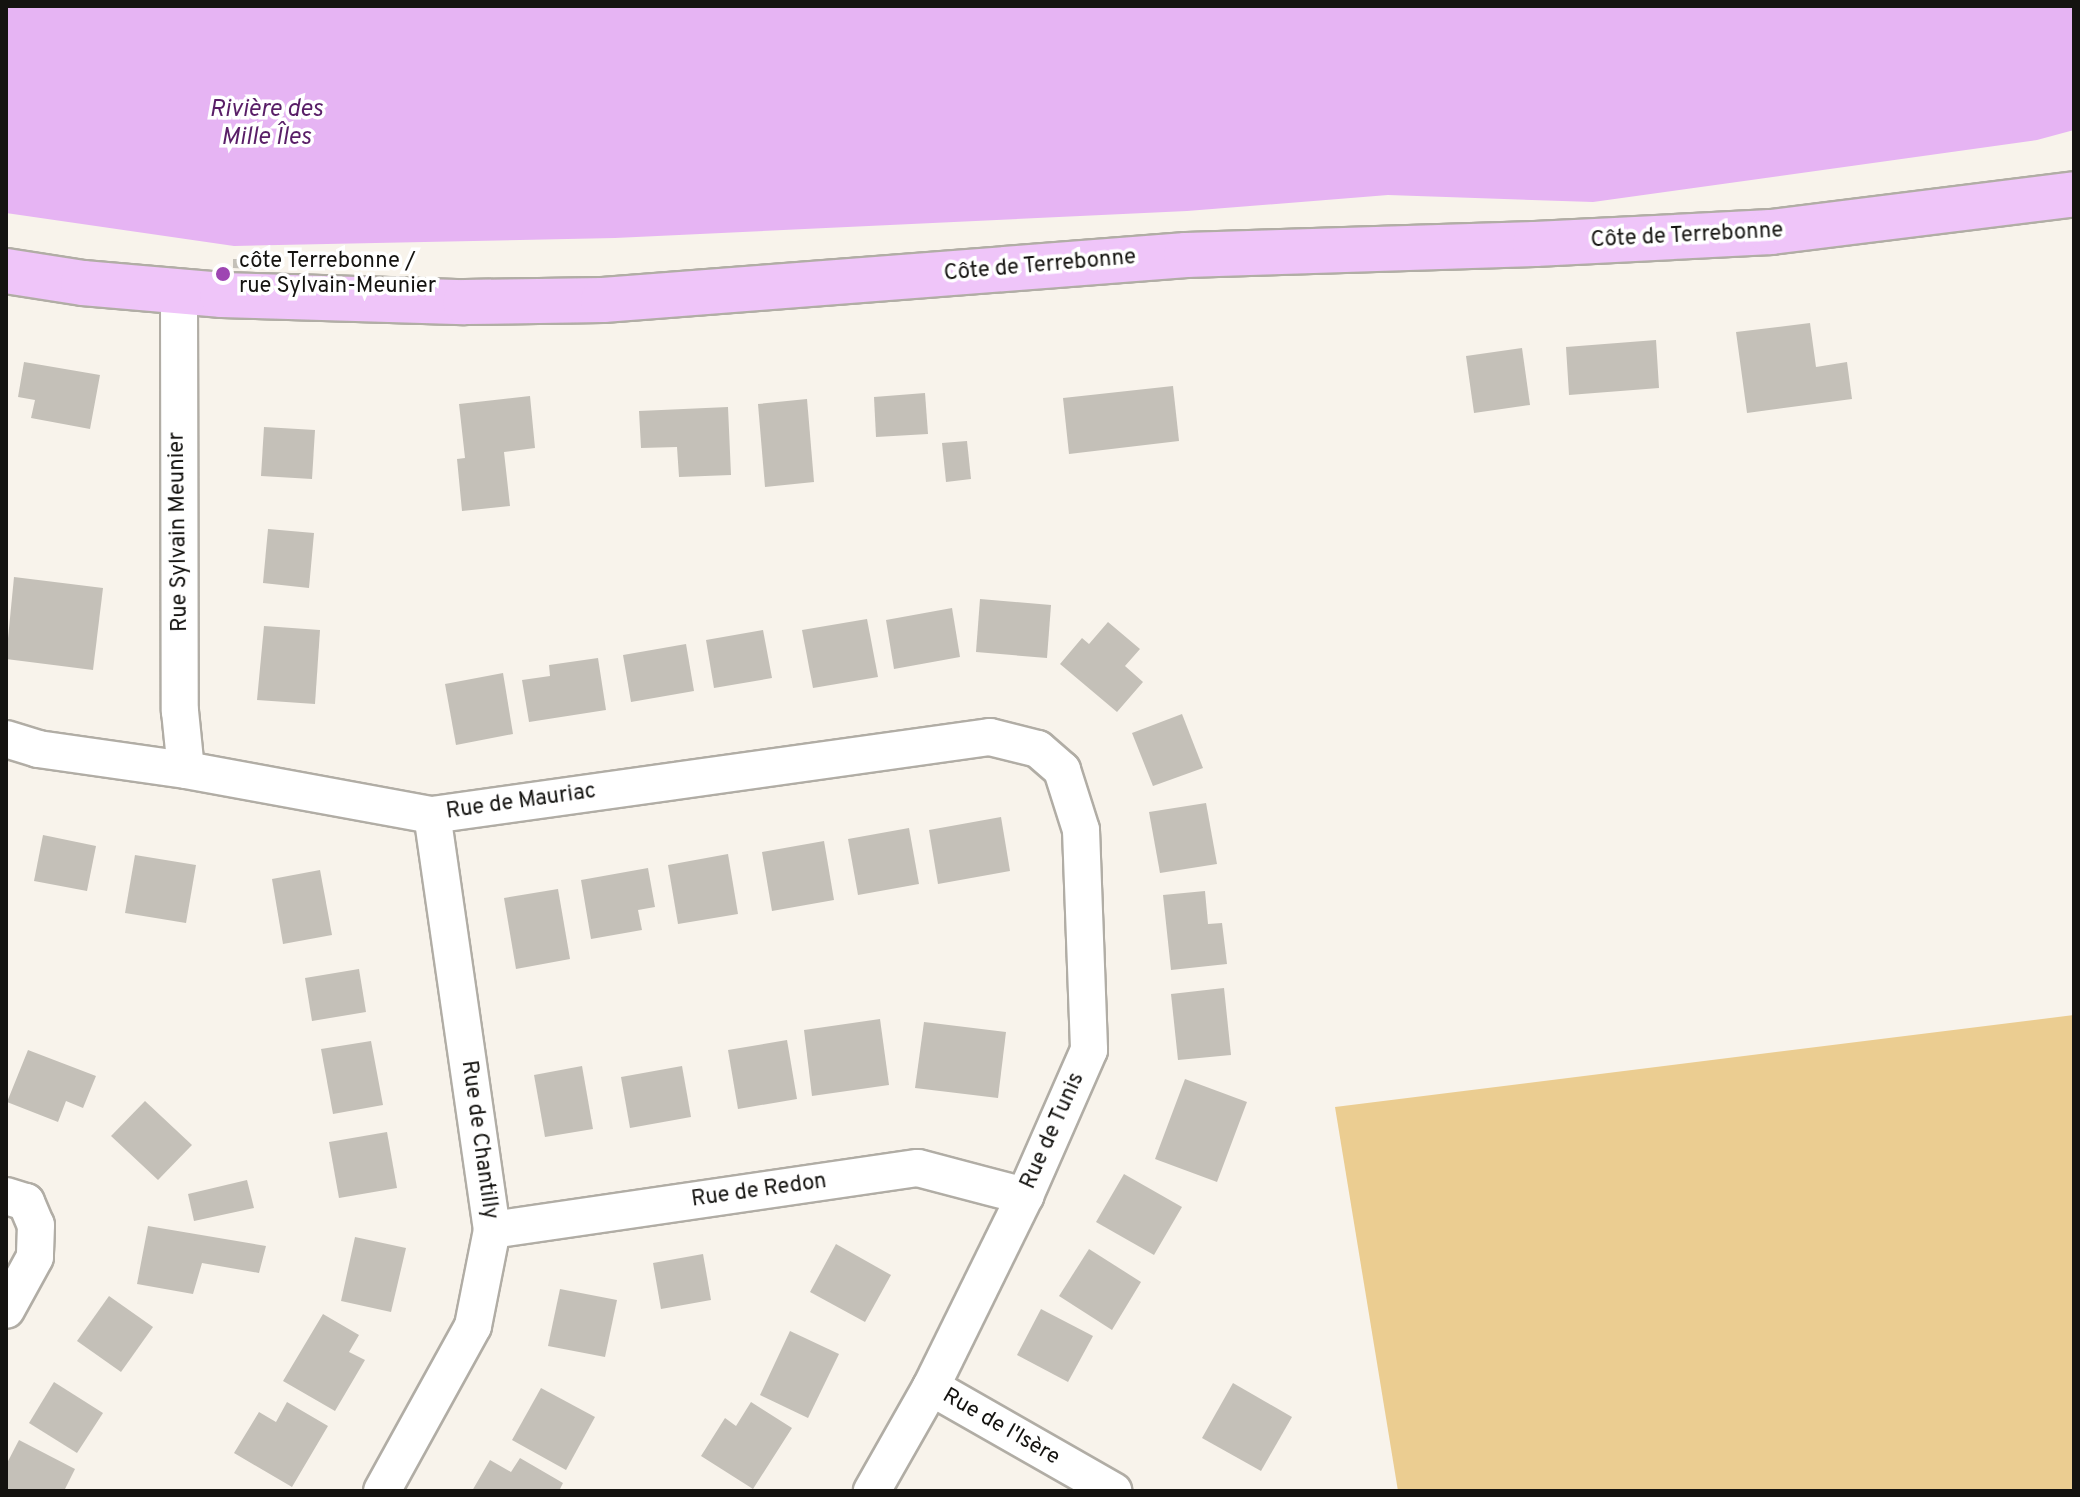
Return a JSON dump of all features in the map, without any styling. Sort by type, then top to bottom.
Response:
[{"type":"main road","name":"Côte de Terrebonne","points":[[6,271],[179,293],[444,301],[646,298],[1161,256],[1522,245],[1771,232],[2074,194]]},
{"type":"street","name":"Rue Sylvain Meunier","points":[[179,293],[180,711],[186,770]]},
{"type":"street","name":"Rue de Mauriac","points":[[6,739],[38,749],[186,770],[432,815],[990,737],[1038,749]]},
{"type":"street","name":"Rue de Tunis","points":[[872,1491],[931,1387],[1025,1196],[1089,1050],[1081,830],[1062,770],[1038,749]]},
{"type":"street","name":"Rue de Chantilly","points":[[382,1491],[473,1326],[492,1230],[432,815]]},
{"type":"street","name":"Rue de Redon","points":[[492,1230],[918,1168],[1025,1196]]},
{"type":"street","points":[[6,1196],[26,1202],[36,1225],[35,1257],[6,1310]]},
{"type":"street","name":"Rue de l'Isère","points":[[931,1387],[1113,1491]]},
{"type":"shaded area","points":[[2074,1015],[2074,1491],[1398,1491],[1335,1107]]},
{"type":"water","name":"Rivière des Mille Îles","points":[[6,6],[2074,6],[2074,130],[2037,140],[1593,202],[1388,195],[1187,211],[615,238],[234,246],[6,213]]},
{"type":"building","points":[[233,259],[252,259],[252,269],[233,268]]},
{"type":"building","points":[[1810,323],[1816,367],[1847,362],[1852,399],[1747,413],[1736,332]]},
{"type":"building","points":[[1656,340],[1659,388],[1569,395],[1566,347]]},
{"type":"building","points":[[1522,348],[1530,405],[1474,413],[1466,356]]},
{"type":"building","points":[[24,362],[100,375],[90,429],[31,418],[35,400],[18,397]]},
{"type":"building","points":[[1173,386],[1179,441],[1069,454],[1063,398]]},
{"type":"building","points":[[925,393],[928,434],[876,437],[874,397]]},
{"type":"building","points":[[530,396],[535,448],[504,452],[510,506],[462,511],[457,459],[465,458],[459,404]]},
{"type":"building","points":[[807,399],[814,482],[765,487],[758,404]]},
{"type":"building","points":[[728,407],[731,475],[679,477],[677,447],[641,448],[639,411]]},
{"type":"building","points":[[264,427],[315,430],[312,479],[261,476]]},
{"type":"building","points":[[967,441],[971,479],[946,482],[942,443]]},
{"type":"building","points":[[268,529],[314,533],[309,588],[263,583]]},
{"type":"building","points":[[14,577],[103,588],[93,670],[6,659]]},
{"type":"building","points":[[980,599],[1051,605],[1047,658],[976,652]]},
{"type":"building","points":[[952,608],[960,657],[894,669],[886,620]]},
{"type":"building","points":[[867,619],[878,677],[813,688],[802,630]]},
{"type":"building","points":[[1108,622],[1140,649],[1125,666],[1143,682],[1117,712],[1060,664],[1082,638],[1089,644]]},
{"type":"building","points":[[264,626],[320,630],[315,704],[257,700]]},
{"type":"building","points":[[763,630],[772,678],[714,688],[706,640]]},
{"type":"building","points":[[686,644],[694,691],[631,702],[623,655]]},
{"type":"building","points":[[598,658],[606,710],[529,722],[522,680],[550,676],[549,665]]},
{"type":"building","points":[[503,673],[513,734],[456,745],[445,684]]},
{"type":"building","points":[[1182,714],[1203,768],[1153,786],[1132,733]]},
{"type":"building","points":[[1206,803],[1217,864],[1160,873],[1149,812]]},
{"type":"building","points":[[1001,817],[1010,871],[938,884],[929,830]]},
{"type":"building","points":[[909,828],[919,884],[858,895],[848,839]]},
{"type":"building","points":[[43,835],[96,846],[87,891],[34,881]]},
{"type":"building","points":[[824,841],[834,900],[772,911],[762,852]]},
{"type":"building","points":[[728,854],[738,914],[678,924],[668,865]]},
{"type":"building","points":[[135,855],[196,865],[186,923],[125,913]]},
{"type":"building","points":[[648,868],[655,907],[638,910],[642,930],[591,939],[581,880]]},
{"type":"building","points":[[320,870],[332,935],[283,944],[272,879]]},
{"type":"building","points":[[558,889],[570,959],[516,969],[504,898]]},
{"type":"building","points":[[1205,891],[1208,924],[1222,923],[1227,964],[1171,970],[1163,895]]},
{"type":"building","points":[[359,969],[366,1012],[312,1021],[305,978]]},
{"type":"building","points":[[1224,988],[1231,1055],[1178,1060],[1171,994]]},
{"type":"building","points":[[880,1019],[889,1085],[812,1096],[804,1030]]},
{"type":"building","points":[[924,1022],[1006,1032],[998,1098],[915,1088]]},
{"type":"building","points":[[787,1040],[797,1099],[738,1109],[728,1050]]},
{"type":"building","points":[[371,1041],[383,1105],[333,1114],[321,1049]]},
{"type":"building","points":[[28,1050],[96,1076],[83,1108],[66,1101],[58,1122],[7,1102]]},
{"type":"building","points":[[582,1066],[593,1129],[545,1137],[534,1075]]},
{"type":"building","points":[[682,1066],[691,1117],[630,1128],[621,1077]]},
{"type":"building","points":[[1185,1079],[1247,1102],[1217,1182],[1155,1159]]},
{"type":"building","points":[[145,1101],[192,1145],[158,1180],[111,1136]]},
{"type":"building","points":[[387,1132],[397,1188],[339,1198],[329,1142]]},
{"type":"building","points":[[1124,1174],[1182,1207],[1154,1255],[1096,1222]]},
{"type":"building","points":[[247,1180],[254,1208],[194,1221],[188,1194]]},
{"type":"building","points":[[148,1226],[266,1246],[259,1273],[202,1263],[193,1294],[137,1284]]},
{"type":"building","points":[[355,1237],[406,1248],[391,1312],[341,1301]]},
{"type":"building","points":[[836,1244],[891,1275],[865,1322],[810,1292]]},
{"type":"building","points":[[1089,1249],[1141,1282],[1112,1330],[1059,1296]]},
{"type":"building","points":[[703,1254],[711,1300],[661,1309],[653,1263]]},
{"type":"building","points":[[560,1289],[617,1300],[605,1357],[548,1346]]},
{"type":"building","points":[[109,1296],[153,1327],[121,1372],[77,1341]]},
{"type":"building","points":[[1041,1309],[1093,1336],[1068,1382],[1017,1355]]},
{"type":"building","points":[[323,1314],[359,1335],[349,1352],[365,1360],[335,1411],[283,1381]]},
{"type":"building","points":[[790,1331],[839,1354],[808,1418],[760,1395]]},
{"type":"building","points":[[54,1382],[103,1413],[77,1453],[29,1423]]},
{"type":"building","points":[[1233,1383],[1292,1417],[1261,1471],[1202,1438]]},
{"type":"building","points":[[541,1388],[595,1417],[566,1470],[512,1440]]},
{"type":"building","points":[[287,1402],[328,1426],[292,1487],[234,1453],[259,1412],[276,1422]]},
{"type":"building","points":[[751,1402],[792,1428],[753,1489],[701,1456],[725,1418],[736,1426]]},
{"type":"building","points":[[19,1440],[75,1469],[64,1491],[6,1491],[6,1465]]},
{"type":"building","points":[[520,1458],[563,1483],[559,1491],[472,1491],[490,1460],[511,1472]]},
{"type":"place","name":"côte Terrebonne / rue Sylvain-Meunier","points":[[223,274]]}]
